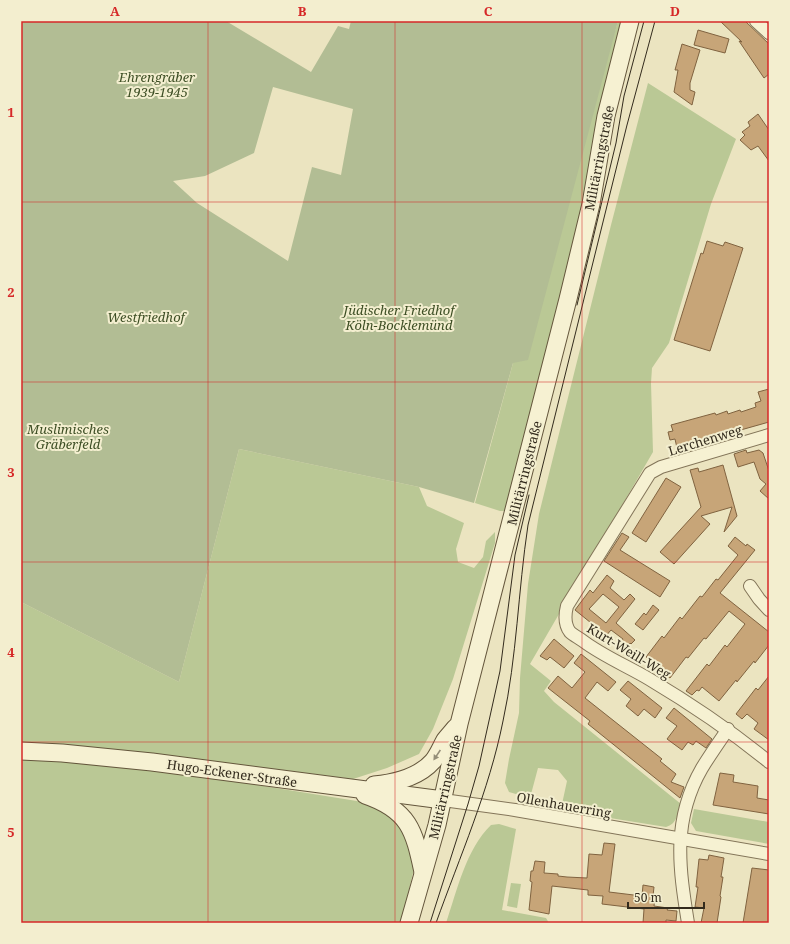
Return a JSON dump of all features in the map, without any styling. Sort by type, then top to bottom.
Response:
[{"type":"main road","name":"Militärringstraße","points":[[409,923],[424,874],[443,800],[459,724],[568,299],[591,204],[606,116],[630,21]]},
{"type":"main road","points":[[340,787],[389,784],[419,773],[432,762],[446,740],[459,724]]},
{"type":"main road","name":"Hugo-Eckener-Straße","points":[[21,751],[62,753],[152,762],[443,800]]},
{"type":"main road","points":[[340,787],[372,798],[394,809],[406,820],[417,842],[424,874]]},
{"type":"street","points":[[756,21],[769,33]]},
{"type":"street","name":"Lerchenweg","points":[[650,473],[661,467],[769,435]]},
{"type":"street","name":"Kurt-Weill-Weg","points":[[650,473],[567,606],[565,615],[566,624],[570,632],[589,645],[648,678],[728,729],[769,762]]},
{"type":"street","points":[[750,586],[759,600],[769,610]]},
{"type":"street","points":[[688,923],[680,859],[680,840],[685,812],[693,787],[702,768],[728,729]]},
{"type":"street","name":"Ollenhauerring","points":[[443,800],[516,810],[680,840],[769,854]]},
{"type":"green space","name":"Westfriedhof","points":[[21,21],[226,21],[311,72],[338,26],[349,29],[351,21],[618,21],[528,360],[513,363],[474,503],[419,487],[239,449],[179,682],[21,602]],"holes":[[[273,87],[353,109],[341,175],[312,167],[288,261],[197,203],[173,181],[205,176],[254,153]]]},
{"type":"green space","points":[[618,21],[624,21],[587,197],[509,511],[500,511],[475,503],[513,363]]},
{"type":"green space","points":[[648,83],[736,139],[711,204],[669,343],[652,368],[653,452],[530,664],[551,681],[544,691],[554,702],[681,804],[675,821],[670,826],[666,827],[610,818],[562,804],[567,781],[558,770],[538,768],[530,798],[509,792],[505,783],[519,713],[520,678],[528,584],[539,514]]},
{"type":"green space","points":[[239,449],[419,487],[427,506],[464,523],[456,549],[458,562],[474,568],[483,557],[486,541],[495,532],[495,543],[453,679],[433,729],[419,754],[387,768],[353,779],[275,769],[229,766],[101,748],[21,743],[21,602],[179,682]]},
{"type":"green space","points":[[21,758],[165,770],[363,802],[385,810],[398,820],[413,846],[413,873],[401,923],[21,923]]},
{"type":"green space","points":[[694,809],[769,822],[769,844],[696,831],[691,823]]},
{"type":"green space","points":[[499,824],[516,829],[502,910],[546,918],[549,923],[446,923],[458,884],[475,846],[491,825]]},
{"type":"green space","points":[[511,883],[521,884],[517,908],[507,906]]},
{"type":"building","points":[[720,21],[745,21],[769,44],[769,74],[764,78],[739,41],[742,42]]},
{"type":"building","points":[[698,30],[729,39],[725,53],[694,45]]},
{"type":"building","points":[[682,44],[700,50],[690,83],[690,90],[695,92],[692,105],[674,92],[678,70],[675,70]]},
{"type":"building","points":[[758,114],[769,130],[769,161],[758,146],[751,150],[740,140],[745,135],[742,132],[750,126],[748,122]]},
{"type":"building","points":[[707,241],[723,246],[725,242],[743,248],[710,351],[674,340],[701,253],[703,254]]},
{"type":"building","points":[[769,389],[769,422],[677,448],[675,439],[670,440],[668,432],[673,431],[671,425],[715,413],[716,415],[727,411],[728,414],[740,410],[741,412],[756,407],[755,403],[761,401],[758,392]]},
{"type":"building","points":[[746,450],[747,453],[759,450],[763,453],[769,471],[769,499],[760,491],[766,484],[760,479],[754,462],[738,467],[734,454]]},
{"type":"building","points":[[723,465],[737,516],[724,532],[732,507],[701,516],[710,524],[674,564],[660,552],[701,507],[690,470],[698,468],[699,472]]},
{"type":"building","points":[[666,478],[681,487],[646,542],[632,533]]},
{"type":"building","points":[[622,533],[629,537],[620,550],[670,581],[660,597],[604,561]]},
{"type":"building","points":[[735,537],[746,546],[747,544],[755,550],[720,593],[769,632],[769,645],[755,663],[754,661],[719,701],[702,687],[699,691],[697,690],[692,695],[686,691],[707,664],[709,666],[725,645],[727,647],[745,624],[729,611],[706,639],[704,638],[688,658],[686,657],[670,678],[663,673],[664,671],[646,657],[662,636],[664,638],[680,617],[682,619],[700,596],[702,597],[716,579],[718,580],[738,555],[728,546]]},
{"type":"building","points":[[607,575],[614,581],[610,588],[624,600],[630,594],[635,599],[616,623],[635,640],[625,649],[619,645],[623,639],[611,630],[605,637],[599,633],[601,631],[575,610],[590,590],[593,593]],"holes":[[[603,594],[619,607],[606,623],[589,609]]]},
{"type":"building","points":[[653,605],[659,610],[643,630],[635,624],[644,613],[646,615]]},
{"type":"building","points":[[554,639],[574,656],[564,668],[550,657],[547,660],[540,656]]},
{"type":"building","points":[[581,654],[616,682],[608,691],[597,682],[585,698],[662,759],[660,761],[676,774],[671,782],[684,787],[680,798],[588,724],[590,721],[548,688],[558,676],[572,688],[585,672],[574,663]]},
{"type":"building","points":[[769,676],[769,740],[754,729],[758,723],[747,714],[742,719],[736,714],[756,688],[758,690]]},
{"type":"building","points":[[628,681],[662,708],[655,718],[644,709],[638,716],[626,706],[631,699],[620,690]]},
{"type":"building","points":[[674,708],[712,739],[706,748],[696,741],[693,745],[688,742],[682,750],[667,739],[677,726],[666,718]]},
{"type":"building","points":[[720,773],[734,775],[733,782],[758,786],[757,798],[769,800],[769,814],[713,805]]},
{"type":"building","points":[[604,843],[615,844],[609,892],[642,896],[643,885],[654,887],[654,906],[677,911],[676,921],[666,920],[666,923],[643,923],[644,909],[602,904],[603,896],[588,895],[588,890],[552,886],[549,914],[529,910],[532,882],[530,881],[531,871],[533,871],[535,861],[545,862],[544,873],[558,874],[558,876],[587,878],[589,854],[602,855]]},
{"type":"building","points":[[709,855],[724,858],[721,877],[723,877],[721,897],[717,923],[701,923],[704,908],[695,907],[698,887],[696,887],[699,859],[708,860]]},
{"type":"building","points":[[752,868],[769,870],[769,923],[743,923]]},
{"type":"tram line","points":[[577,305],[616,143],[624,96],[644,21]]},
{"type":"tram line","points":[[436,923],[482,798],[497,747],[508,697],[528,525],[627,125],[655,21]]},
{"type":"tram line","points":[[430,923],[479,766],[500,671],[515,555],[529,495]]},
{"type":"park label","name":"Ehrengräber 1939-1945","points":[[157,84]]},
{"type":"park label","name":"Jüdischer Friedhof Köln-Bocklemünd","points":[[399,318]]},
{"type":"park label","name":"Muslimisches Gräberfeld","points":[[68,436]]}]
